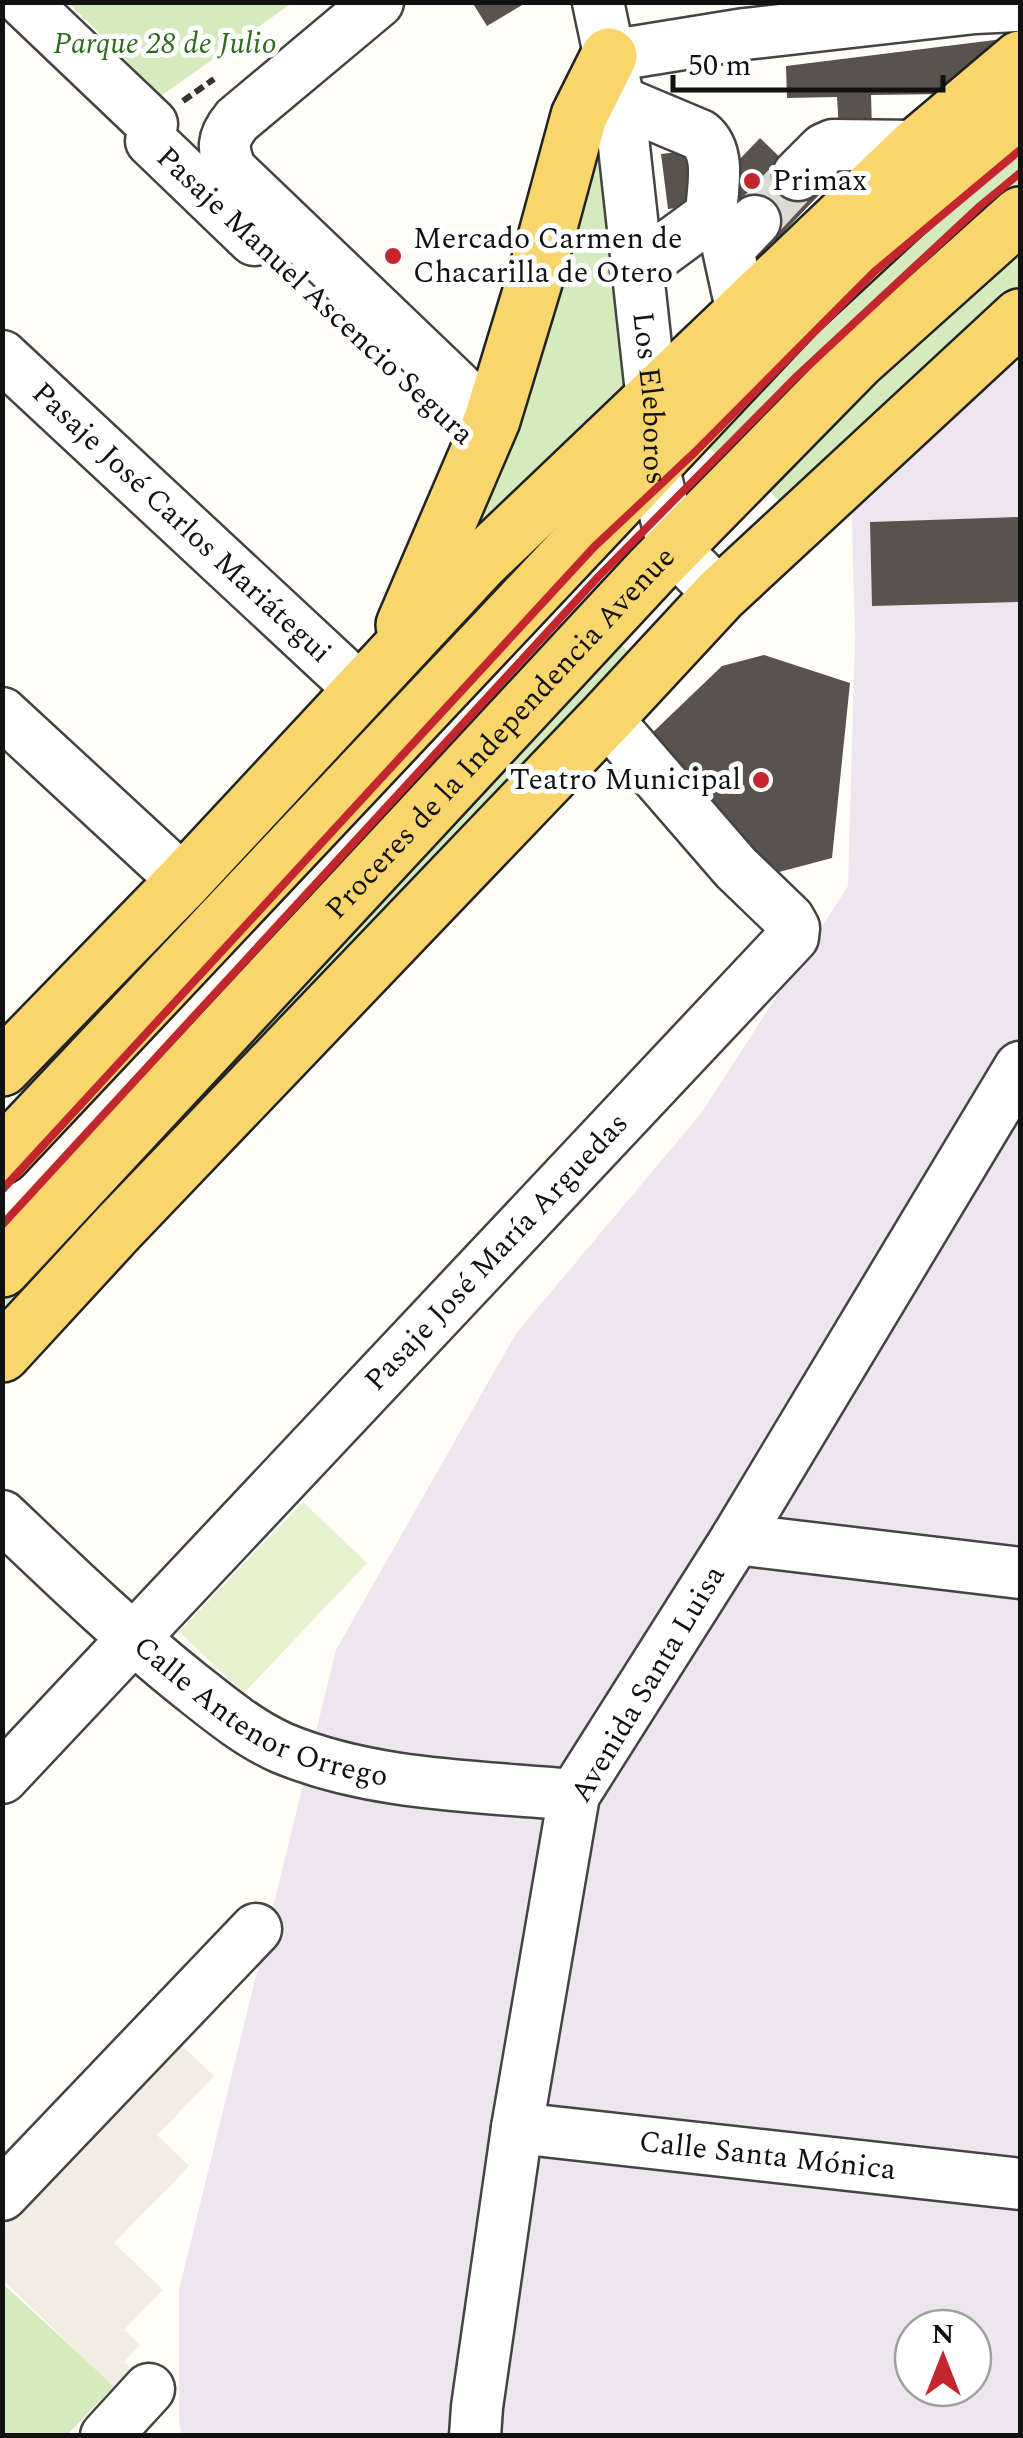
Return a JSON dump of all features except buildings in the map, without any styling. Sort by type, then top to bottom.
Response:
[{"type":"main road","points":[[2,1068],[184,881],[481,562],[917,146],[1020,59]]},
{"type":"main road","points":[[373,677],[486,435],[534,282],[579,116],[614,79]]},
{"type":"main road","points":[[2,1156],[797,312],[958,163],[1020,113]]},
{"type":"main road","name":"Proceres de la Independencia Avenue","points":[[2,1269],[674,547],[857,361],[1020,215]]},
{"type":"main road","name":"Proceres de la Independencia Avenue","points":[[2,1354],[720,595],[995,360],[1020,317]]},
{"type":"street","name":"Pasaje Manuel Ascencio Segura","points":[[24,2],[432,411],[486,435]]},
{"type":"street","points":[[378,2],[238,120],[226,133],[223,152],[231,170],[486,435]]},
{"type":"street","name":"Los Eleboros","points":[[598,2],[614,79],[652,401],[654,465],[674,547]]},
{"type":"street","points":[[614,79],[745,34],[1020,6]]},
{"type":"street","points":[[614,79],[709,142],[731,228],[742,313]]},
{"type":"street","points":[[798,176],[833,145],[917,146]]},
{"type":"street","points":[[636,270],[731,228]]},
{"type":"street","name":"Pasaje José Carlos Mariátegui","points":[[2,356],[373,677]]},
{"type":"street","points":[[674,547],[720,595]]},
{"type":"street","points":[[2,713],[184,881]]},
{"type":"street","name":"Pasaje José María Arguedas","points":[[2,1778],[793,937],[789,919],[736,868],[606,718]]},
{"type":"street","name":"Avenida Santa Luisa","points":[[476,2436],[479,2388],[517,2128],[574,1795],[736,1539],[1020,1067]]},
{"type":"street","name":"Calle Antenor Orrego","points":[[2,1516],[132,1640],[230,1718],[282,1748],[343,1767],[412,1780],[574,1795]]},
{"type":"street","points":[[736,1539],[1020,1573]]},
{"type":"street","points":[[2,2195],[256,1928]]},
{"type":"street","name":"Calle Santa Mónica","points":[[517,2128],[1020,2184]]},
{"type":"street","points":[[106,2436],[149,2389]]},
{"type":"shaded area","points":[[1020,338],[1020,2435],[182,2436],[179,2290],[336,1650],[515,1335],[702,1112],[848,886],[855,635],[851,489]]},
{"type":"shaded area","points":[[180,2044],[214,2076],[157,2135],[189,2166],[114,2243],[163,2290],[124,2330],[140,2345],[124,2362],[139,2376],[121,2394],[3,2280],[2,2228]]},
{"type":"green space","name":"Parque 28 de Julio","points":[[69,3],[292,3],[161,96]]},
{"type":"green space","points":[[1020,133],[1020,190],[729,464],[699,439]]},
{"type":"green space","points":[[597,140],[631,400],[446,558]]},
{"type":"green space","points":[[1020,239],[1020,287],[783,506],[762,482]]},
{"type":"green space","points":[[617,641],[632,655],[3,1338],[2,1293]]},
{"type":"green space","points":[[303,1502],[367,1563],[244,1693],[179,1632]]},
{"type":"green space","points":[[2,2283],[114,2386],[67,2435],[3,2435]]},
{"type":"tunnel","points":[[755,221],[798,175]]},
{"type":"railway","points":[[2,1190],[594,547],[874,272],[1020,150]]},
{"type":"railway","points":[[2,1225],[598,577],[795,378],[1020,173]]},
{"type":"place","name":"Primax","points":[[752,181]]},
{"type":"place","name":"Mercado Carmen de Chacarilla de Otero","points":[[393,256]]},
{"type":"place","name":"Teatro Municipal","points":[[761,780]]}]
